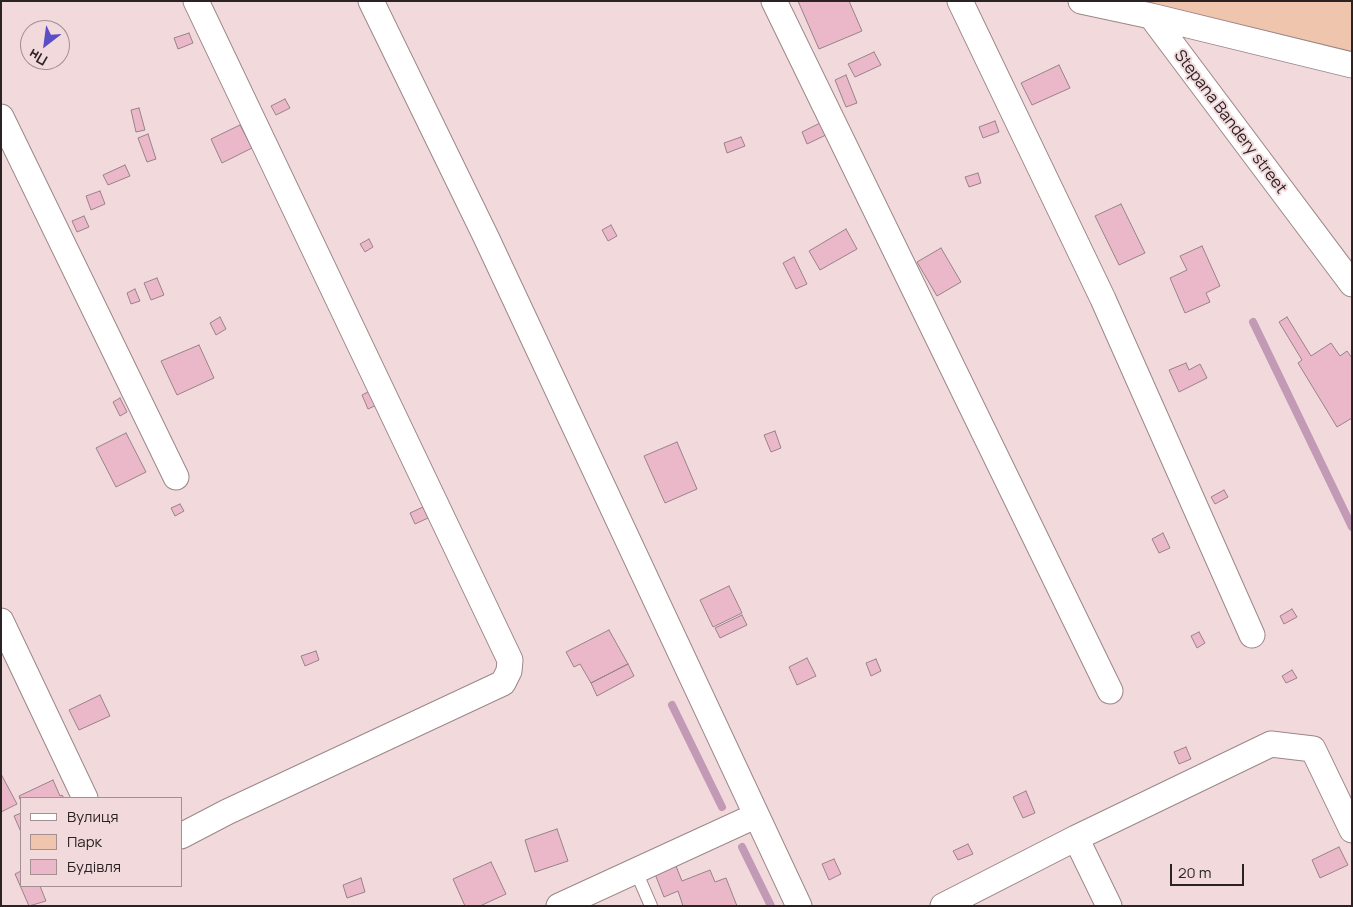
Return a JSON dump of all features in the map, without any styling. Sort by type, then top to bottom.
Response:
[{"type":"street","points":[[182,835],[227,812],[502,683],[510,671],[510,660],[196,1]]},
{"type":"street","points":[[371,1],[490,246],[798,906]]},
{"type":"street","points":[[774,1],[1110,691]]},
{"type":"street","points":[[960,1],[1103,299],[1252,635]]},
{"type":"street","points":[[1081,1],[1352,65]]},
{"type":"street","name":"Stepana Bandery street","points":[[1151,16],[1352,284]]},
{"type":"street","points":[[1,117],[176,477]]},
{"type":"street","points":[[1,621],[85,797]]},
{"type":"street","points":[[943,906],[1076,838],[1270,744],[1313,749],[1352,830]]},
{"type":"street","points":[[559,906],[755,816]]},
{"type":"street","points":[[1076,838],[1109,906]]},
{"type":"lane","points":[[635,870],[650,906]]},
{"type":"green space","points":[[1115,1],[1352,1],[1352,57]]},
{"type":"building","points":[[798,1],[849,1],[862,31],[819,49]]},
{"type":"building","points":[[189,33],[193,43],[178,49],[174,38]]},
{"type":"building","points":[[874,52],[881,65],[855,77],[848,64]]},
{"type":"building","points":[[1059,65],[1070,88],[1032,105],[1021,83]]},
{"type":"building","points":[[846,75],[857,103],[846,107],[835,80]]},
{"type":"building","points":[[285,99],[290,108],[276,115],[271,106]]},
{"type":"building","points":[[139,108],[145,130],[136,132],[131,110]]},
{"type":"building","points":[[995,121],[999,132],[983,138],[979,127]]},
{"type":"building","points":[[822,122],[828,134],[807,144],[802,132]]},
{"type":"building","points":[[240,125],[252,148],[222,163],[211,139]]},
{"type":"building","points":[[148,134],[156,159],[147,162],[138,138]]},
{"type":"building","points":[[741,137],[745,146],[727,153],[724,143]]},
{"type":"building","points":[[125,165],[130,176],[108,185],[103,175]]},
{"type":"building","points":[[978,173],[981,183],[969,187],[965,177]]},
{"type":"building","points":[[100,191],[105,204],[91,210],[86,196]]},
{"type":"building","points":[[1121,204],[1145,253],[1119,265],[1095,216]]},
{"type":"building","points":[[84,216],[89,227],[77,232],[72,221]]},
{"type":"building","points":[[611,225],[617,236],[608,241],[602,230]]},
{"type":"building","points":[[846,229],[857,249],[820,270],[809,251]]},
{"type":"building","points":[[369,239],[373,247],[365,252],[360,244]]},
{"type":"building","points":[[1202,246],[1220,286],[1206,293],[1210,302],[1185,313],[1170,278],[1187,270],[1180,256]]},
{"type":"building","points":[[941,248],[961,282],[937,296],[917,262]]},
{"type":"building","points":[[794,257],[807,284],[796,289],[783,263]]},
{"type":"building","points":[[157,278],[164,295],[151,300],[144,283]]},
{"type":"building","points":[[135,289],[140,301],[131,304],[127,293]]},
{"type":"building","points":[[220,317],[226,329],[216,335],[210,323]]},
{"type":"building","points":[[1287,317],[1311,356],[1331,343],[1340,356],[1347,351],[1352,358],[1352,418],[1337,427],[1298,363],[1302,360],[1279,322]]},
{"type":"building","points":[[199,345],[214,378],[177,395],[161,361]]},
{"type":"building","points":[[1186,363],[1189,370],[1200,364],[1207,378],[1179,392],[1169,370]]},
{"type":"building","points":[[376,388],[383,402],[368,409],[362,395]]},
{"type":"building","points":[[120,398],[127,412],[120,416],[113,402]]},
{"type":"building","points":[[775,431],[781,448],[771,452],[764,435]]},
{"type":"building","points":[[126,433],[146,472],[116,487],[96,448]]},
{"type":"building","points":[[677,442],[697,489],[665,503],[644,456]]},
{"type":"building","points":[[1224,490],[1228,497],[1215,504],[1211,497]]},
{"type":"building","points":[[180,504],[184,511],[175,516],[171,508]]},
{"type":"building","points":[[423,507],[428,518],[415,524],[410,513]]},
{"type":"building","points":[[1163,533],[1170,548],[1159,553],[1152,539]]},
{"type":"building","points":[[729,586],[742,613],[713,627],[700,600]]},
{"type":"building","points":[[1292,609],[1297,617],[1284,624],[1280,616]]},
{"type":"building","points":[[742,615],[747,625],[720,638],[715,628]]},
{"type":"building","points":[[609,630],[628,664],[591,683],[580,664],[574,667],[566,652]]},
{"type":"building","points":[[1199,632],[1205,643],[1197,648],[1191,636]]},
{"type":"building","points":[[316,651],[319,660],[305,666],[301,656]]},
{"type":"building","points":[[807,658],[816,676],[797,685],[789,667]]},
{"type":"building","points":[[876,659],[881,671],[871,676],[866,663]]},
{"type":"building","points":[[628,664],[634,676],[597,696],[591,683]]},
{"type":"building","points":[[1292,670],[1297,678],[1286,683],[1282,676]]},
{"type":"building","points":[[100,695],[110,716],[79,730],[69,710]]},
{"type":"building","points":[[1186,747],[1191,759],[1179,764],[1174,752]]},
{"type":"building","points":[[1,774],[17,804],[1,812]]},
{"type":"building","points":[[53,780],[60,796],[62,795],[63,797],[20,797],[20,799],[19,796]]},
{"type":"building","points":[[1026,791],[1035,813],[1023,818],[1013,797]]},
{"type":"building","points":[[20,813],[20,830],[14,816]]},
{"type":"building","points":[[557,829],[568,861],[535,872],[525,840]]},
{"type":"building","points":[[968,844],[973,854],[958,860],[953,851]]},
{"type":"building","points":[[1339,847],[1348,865],[1320,878],[1312,860]]},
{"type":"building","points":[[834,859],[841,874],[829,880],[822,864]]},
{"type":"building","points":[[491,862],[506,894],[480,906],[465,906],[453,879]]},
{"type":"building","points":[[676,866],[682,881],[710,870],[715,882],[726,878],[737,906],[683,906],[678,891],[664,897],[655,874]]},
{"type":"building","points":[[20,872],[20,885],[15,874]]},
{"type":"building","points":[[361,878],[365,892],[347,898],[343,885]]},
{"type":"building","points":[[21,887],[40,887],[46,901],[29,906]]},
{"type":"waterway","points":[[1253,322],[1352,527]]},
{"type":"waterway","points":[[672,705],[722,807]]},
{"type":"waterway","points":[[742,847],[771,906]]}]
